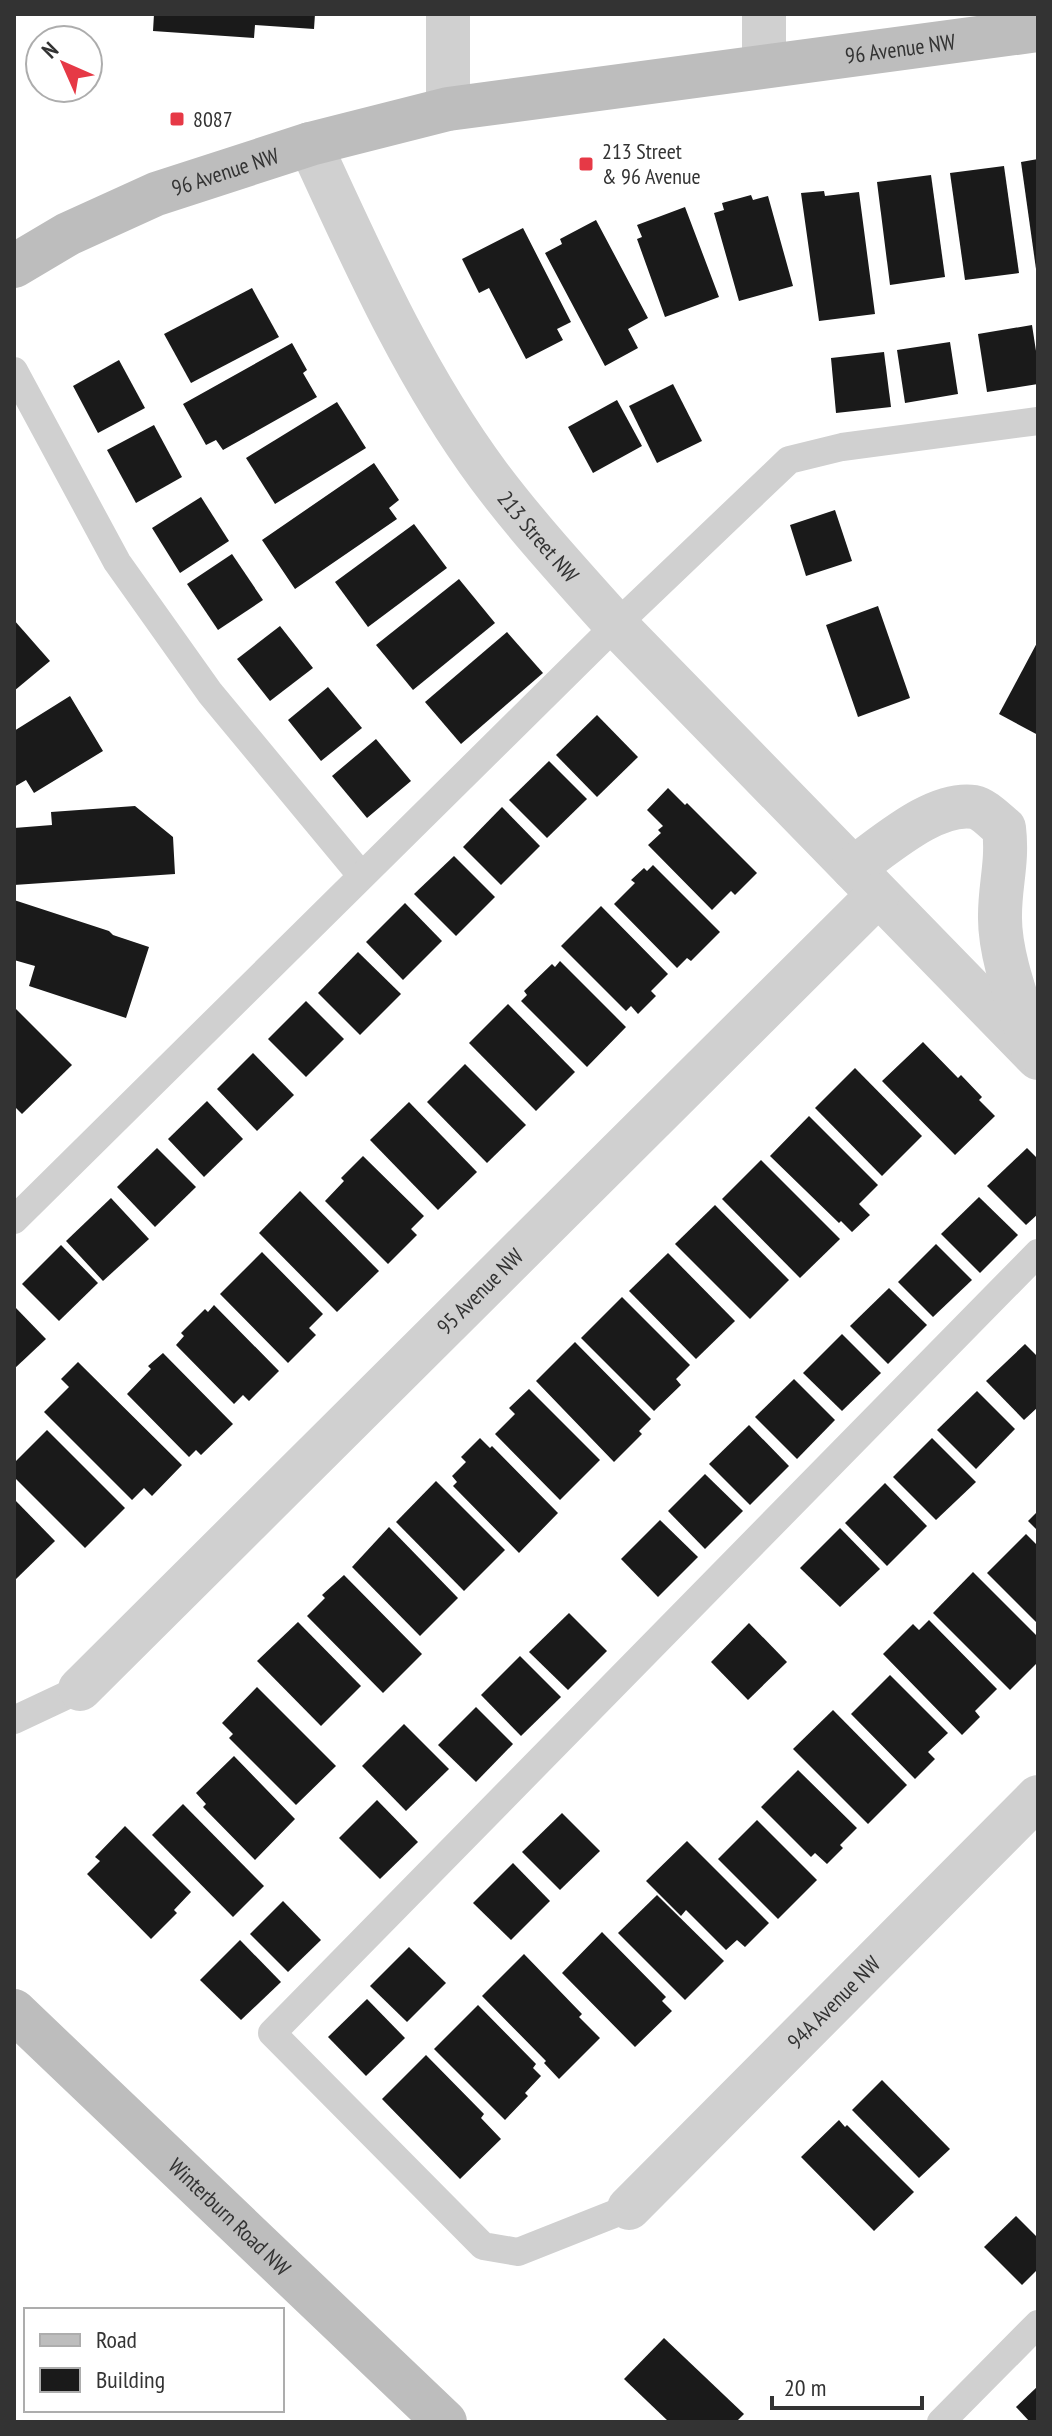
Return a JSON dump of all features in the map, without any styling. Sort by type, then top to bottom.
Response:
[{"type":"street","points":[[448,14],[448,109]]},
{"type":"street","points":[[764,14],[764,66]]},
{"type":"street","name":"96 Avenue NW","points":[[14,266],[68,234],[156,194],[310,144],[448,109],[1038,30]]},
{"type":"street","name":"213 Street NW","points":[[310,144],[374,282],[431,386],[489,475],[616,625],[1036,1056]]},
{"type":"street","name":"213 Street NW","points":[[866,881],[922,819],[956,807],[976,807],[1004,828],[1007,856],[999,917],[1004,950],[1036,1056]]},
{"type":"street","name":"95 Avenue NW","points":[[80,1689],[866,881]]},
{"type":"street","name":"94A Avenue NW","points":[[629,2208],[1038,1797]]},
{"type":"street","name":"Winterburn Road NW","points":[[14,2011],[445,2422]]},
{"type":"lane","points":[[14,371],[117,562],[210,693],[361,875]]},
{"type":"lane","points":[[14,1220],[361,875],[789,460],[842,447],[1038,421]]},
{"type":"lane","points":[[629,2208],[518,2252],[483,2246],[272,2033],[1038,1253]]},
{"type":"lane","points":[[14,1720],[80,1689]]},
{"type":"lane","points":[[941,2422],[1038,2324]]},
{"type":"building","points":[[154,14],[315,14],[314,29],[255,25],[254,38],[153,31]]},
{"type":"building","points":[[1038,159],[1038,269],[1036,269],[1021,162]]},
{"type":"building","points":[[1004,166],[1019,273],[965,280],[950,173]]},
{"type":"building","points":[[931,175],[945,277],[890,285],[877,182]]},
{"type":"building","points":[[824,191],[825,196],[859,192],[875,314],[819,321],[801,193]]},
{"type":"building","points":[[751,195],[753,200],[768,196],[793,286],[739,301],[714,213],[724,210],[722,203]]},
{"type":"building","points":[[685,207],[719,297],[665,317],[637,239],[642,237],[637,225]]},
{"type":"building","points":[[596,220],[648,318],[628,329],[638,348],[605,366],[545,253],[562,244],[560,239]]},
{"type":"building","points":[[523,228],[571,322],[557,329],[563,340],[526,359],[489,288],[479,293],[462,259]]},
{"type":"building","points":[[252,288],[279,337],[191,383],[164,334]]},
{"type":"building","points":[[1032,325],[1038,384],[987,392],[978,334]]},
{"type":"building","points":[[950,342],[958,394],[905,403],[897,350]]},
{"type":"building","points":[[292,343],[307,370],[303,373],[317,397],[223,450],[216,440],[206,445],[183,404]]},
{"type":"building","points":[[884,352],[891,407],[836,413],[831,358]]},
{"type":"building","points":[[119,360],[145,408],[98,433],[73,386]]},
{"type":"building","points":[[673,384],[702,441],[657,463],[629,406]]},
{"type":"building","points":[[617,400],[642,446],[593,473],[568,427]]},
{"type":"building","points":[[337,402],[366,448],[275,504],[246,458]]},
{"type":"building","points":[[154,425],[182,477],[136,503],[107,450]]},
{"type":"building","points":[[374,463],[399,500],[389,508],[397,519],[295,589],[262,540]]},
{"type":"building","points":[[201,497],[229,541],[180,573],[152,528]]},
{"type":"building","points":[[835,510],[852,561],[806,576],[790,525]]},
{"type":"building","points":[[414,524],[447,568],[368,627],[335,582]]},
{"type":"building","points":[[232,554],[263,600],[218,630],[187,584]]},
{"type":"building","points":[[459,579],[495,623],[413,690],[376,645]]},
{"type":"building","points":[[878,606],[910,698],[858,717],[826,625]]},
{"type":"building","points":[[14,620],[50,661],[14,691]]},
{"type":"building","points":[[280,626],[313,668],[270,701],[237,659]]},
{"type":"building","points":[[507,632],[543,673],[461,744],[425,702]]},
{"type":"building","points":[[1038,641],[1038,735],[999,714]]},
{"type":"building","points":[[328,687],[362,728],[321,761],[288,720]]},
{"type":"building","points":[[70,696],[103,751],[34,793],[26,780],[14,787],[14,731]]},
{"type":"building","points":[[597,715],[638,757],[597,797],[556,755]]},
{"type":"building","points":[[376,739],[411,781],[367,818],[332,776]]},
{"type":"building","points":[[549,761],[587,799],[547,838],[509,800]]},
{"type":"building","points":[[668,788],[757,873],[735,895],[731,891],[712,910],[648,845],[661,833],[658,830],[663,826],[647,810]]},
{"type":"building","points":[[135,806],[173,837],[175,874],[14,885],[14,828],[52,825],[51,812]]},
{"type":"building","points":[[502,807],[540,846],[501,885],[463,847]]},
{"type":"building","points":[[454,856],[495,897],[456,936],[414,894]]},
{"type":"building","points":[[653,865],[720,932],[691,961],[687,958],[677,968],[614,904],[635,883],[631,880],[644,868],[647,871]]},
{"type":"building","points":[[14,900],[149,947],[126,1018],[29,986],[35,966],[14,960]]},
{"type":"building","points":[[405,903],[442,941],[403,980],[366,942]]},
{"type":"building","points":[[601,906],[668,974],[651,991],[656,996],[638,1014],[631,1006],[626,1011],[561,946]]},
{"type":"building","points":[[358,952],[401,994],[360,1035],[318,993]]},
{"type":"building","points":[[560,961],[626,1027],[587,1067],[521,1001],[527,995],[524,991],[552,964],[555,967]]},
{"type":"building","points":[[306,1001],[344,1039],[306,1077],[268,1039]]},
{"type":"building","points":[[508,1004],[575,1072],[536,1111],[469,1043]]},
{"type":"building","points":[[14,1007],[72,1065],[22,1114],[14,1106]]},
{"type":"building","points":[[923,1042],[958,1078],[961,1075],[995,1116],[955,1155],[882,1081]]},
{"type":"building","points":[[253,1053],[294,1095],[257,1131],[217,1089]]},
{"type":"building","points":[[465,1064],[526,1125],[487,1163],[427,1102]]},
{"type":"building","points":[[855,1068],[922,1136],[882,1176],[815,1108]]},
{"type":"building","points":[[207,1101],[243,1139],[204,1177],[168,1139]]},
{"type":"building","points":[[409,1102],[477,1172],[438,1210],[370,1140]]},
{"type":"building","points":[[809,1116],[878,1185],[859,1204],[870,1215],[852,1232],[770,1156]]},
{"type":"building","points":[[157,1148],[196,1187],[155,1227],[117,1187]]},
{"type":"building","points":[[1027,1148],[1038,1159],[1038,1214],[1026,1225],[987,1186]]},
{"type":"building","points":[[363,1156],[424,1216],[411,1229],[417,1235],[388,1264],[325,1201],[344,1181],[341,1178]]},
{"type":"building","points":[[761,1160],[840,1239],[800,1278],[722,1199]]},
{"type":"building","points":[[300,1191],[379,1271],[337,1312],[259,1233]]},
{"type":"building","points":[[979,1197],[1018,1235],[980,1273],[941,1234]]},
{"type":"building","points":[[111,1198],[149,1239],[103,1281],[66,1241]]},
{"type":"building","points":[[715,1205],[789,1280],[750,1319],[675,1244]]},
{"type":"building","points":[[936,1244],[972,1280],[933,1317],[898,1282]]},
{"type":"building","points":[[61,1245],[98,1283],[59,1321],[22,1284]]},
{"type":"building","points":[[262,1252],[323,1314],[309,1328],[316,1335],[288,1363],[220,1294]]},
{"type":"building","points":[[668,1253],[735,1321],[696,1359],[629,1291]]},
{"type":"building","points":[[889,1288],[927,1325],[888,1364],[850,1326]]},
{"type":"building","points":[[622,1297],[690,1365],[676,1379],[681,1385],[654,1411],[581,1338]]},
{"type":"building","points":[[214,1305],[279,1371],[249,1401],[243,1395],[234,1404],[176,1345],[184,1336],[181,1333],[205,1309],[208,1312]]},
{"type":"building","points":[[14,1306],[46,1339],[14,1369]]},
{"type":"building","points":[[842,1334],[881,1373],[842,1411],[803,1373]]},
{"type":"building","points":[[575,1342],[651,1419],[639,1431],[642,1434],[614,1462],[536,1381]]},
{"type":"building","points":[[1025,1344],[1038,1357],[1038,1407],[1024,1420],[986,1381]]},
{"type":"building","points":[[163,1353],[233,1424],[201,1455],[196,1450],[189,1457],[127,1394],[151,1369],[148,1366]]},
{"type":"building","points":[[78,1362],[182,1465],[152,1496],[144,1488],[132,1500],[44,1412],[69,1387],[61,1379]]},
{"type":"building","points":[[794,1379],[835,1420],[797,1459],[755,1417]]},
{"type":"building","points":[[529,1389],[600,1460],[560,1500],[495,1434],[515,1414],[509,1408]]},
{"type":"building","points":[[977,1391],[1015,1429],[976,1469],[937,1430]]},
{"type":"building","points":[[749,1425],[789,1466],[750,1505],[709,1464]]},
{"type":"building","points":[[47,1430],[125,1508],[85,1548],[14,1477],[14,1463]]},
{"type":"building","points":[[480,1438],[490,1448],[492,1446],[558,1513],[519,1553],[453,1486],[457,1482],[452,1476],[466,1462],[461,1457]]},
{"type":"building","points":[[932,1438],[976,1482],[936,1520],[893,1477]]},
{"type":"building","points":[[705,1474],[743,1511],[705,1549],[668,1511]]},
{"type":"building","points":[[436,1481],[505,1550],[464,1591],[396,1522]]},
{"type":"building","points":[[885,1483],[927,1526],[887,1566],[845,1523]]},
{"type":"building","points":[[14,1499],[55,1541],[14,1581]]},
{"type":"building","points":[[1038,1511],[1038,1531],[1028,1521]]},
{"type":"building","points":[[660,1520],[698,1557],[658,1597],[621,1559]]},
{"type":"building","points":[[389,1527],[458,1598],[420,1636],[352,1567]]},
{"type":"building","points":[[840,1528],[880,1569],[840,1607],[800,1568]]},
{"type":"building","points":[[1026,1534],[1038,1546],[1038,1624],[987,1573]]},
{"type":"building","points":[[973,1572],[1038,1637],[1038,1662],[1010,1690],[933,1613]]},
{"type":"building","points":[[344,1575],[422,1654],[383,1693],[307,1616],[325,1598],[322,1595]]},
{"type":"building","points":[[569,1613],[607,1651],[568,1690],[529,1652]]},
{"type":"building","points":[[929,1620],[997,1689],[975,1711],[980,1717],[962,1735],[883,1654],[913,1624],[919,1630]]},
{"type":"building","points":[[298,1622],[361,1686],[321,1726],[257,1661]]},
{"type":"building","points":[[749,1623],[787,1662],[748,1700],[711,1662]]},
{"type":"building","points":[[520,1656],[561,1697],[521,1736],[481,1695]]},
{"type":"building","points":[[890,1675],[948,1733],[928,1752],[935,1759],[915,1779],[851,1714]]},
{"type":"building","points":[[257,1687],[336,1766],[296,1805],[229,1738],[233,1734],[222,1723]]},
{"type":"building","points":[[476,1707],[513,1744],[476,1782],[438,1745]]},
{"type":"building","points":[[833,1710],[907,1785],[868,1824],[793,1749]]},
{"type":"building","points":[[404,1724],[449,1769],[406,1811],[362,1766]]},
{"type":"building","points":[[234,1756],[295,1819],[255,1860],[203,1807],[206,1804],[196,1793]]},
{"type":"building","points":[[798,1770],[857,1828],[827,1864],[815,1853],[811,1857],[761,1807]]},
{"type":"building","points":[[377,1800],[418,1842],[380,1879],[339,1838]]},
{"type":"building","points":[[183,1804],[264,1886],[233,1917],[152,1835]]},
{"type":"building","points":[[562,1813],[600,1851],[560,1890],[522,1852]]},
{"type":"building","points":[[757,1820],[817,1880],[778,1919],[718,1859]]},
{"type":"building","points":[[125,1826],[191,1892],[174,1910],[177,1913],[151,1939],[87,1874],[100,1861],[95,1857]]},
{"type":"building","points":[[687,1841],[769,1923],[745,1947],[737,1940],[726,1950],[686,1910],[681,1916],[646,1881]]},
{"type":"building","points":[[513,1863],[550,1901],[511,1940],[473,1903]]},
{"type":"building","points":[[657,1895],[724,1961],[685,2000],[618,1933]]},
{"type":"building","points":[[283,1901],[321,1940],[288,1972],[250,1934]]},
{"type":"building","points":[[602,1932],[666,1997],[662,2001],[672,2011],[635,2047],[562,1973]]},
{"type":"building","points":[[240,1940],[281,1982],[241,2020],[200,1980]]},
{"type":"building","points":[[409,1947],[446,1983],[407,2022],[370,1986]]},
{"type":"building","points":[[524,1954],[582,2014],[579,2017],[600,2038],[559,2079],[544,2063],[546,2061],[482,1996]]},
{"type":"building","points":[[367,1999],[405,2038],[366,2076],[328,2037]]},
{"type":"building","points":[[478,2005],[536,2064],[533,2068],[541,2076],[525,2093],[528,2096],[505,2120],[434,2049]]},
{"type":"building","points":[[426,2055],[484,2114],[481,2118],[501,2139],[460,2179],[382,2099]]},
{"type":"building","points":[[882,2080],[950,2149],[919,2178],[852,2110]]},
{"type":"building","points":[[839,2120],[914,2192],[874,2231],[801,2157]]},
{"type":"building","points":[[1016,2216],[1038,2238],[1038,2269],[1022,2285],[984,2247]]},
{"type":"building","points":[[664,2338],[744,2414],[736,2422],[669,2422],[624,2379]]},
{"type":"building","points":[[1038,2386],[1038,2422],[1030,2422],[1016,2407]]},
{"type":"place","name":"8087","points":[[177,119]]},
{"type":"place","name":"213 Street & 96 Avenue","points":[[586,164]]}]
